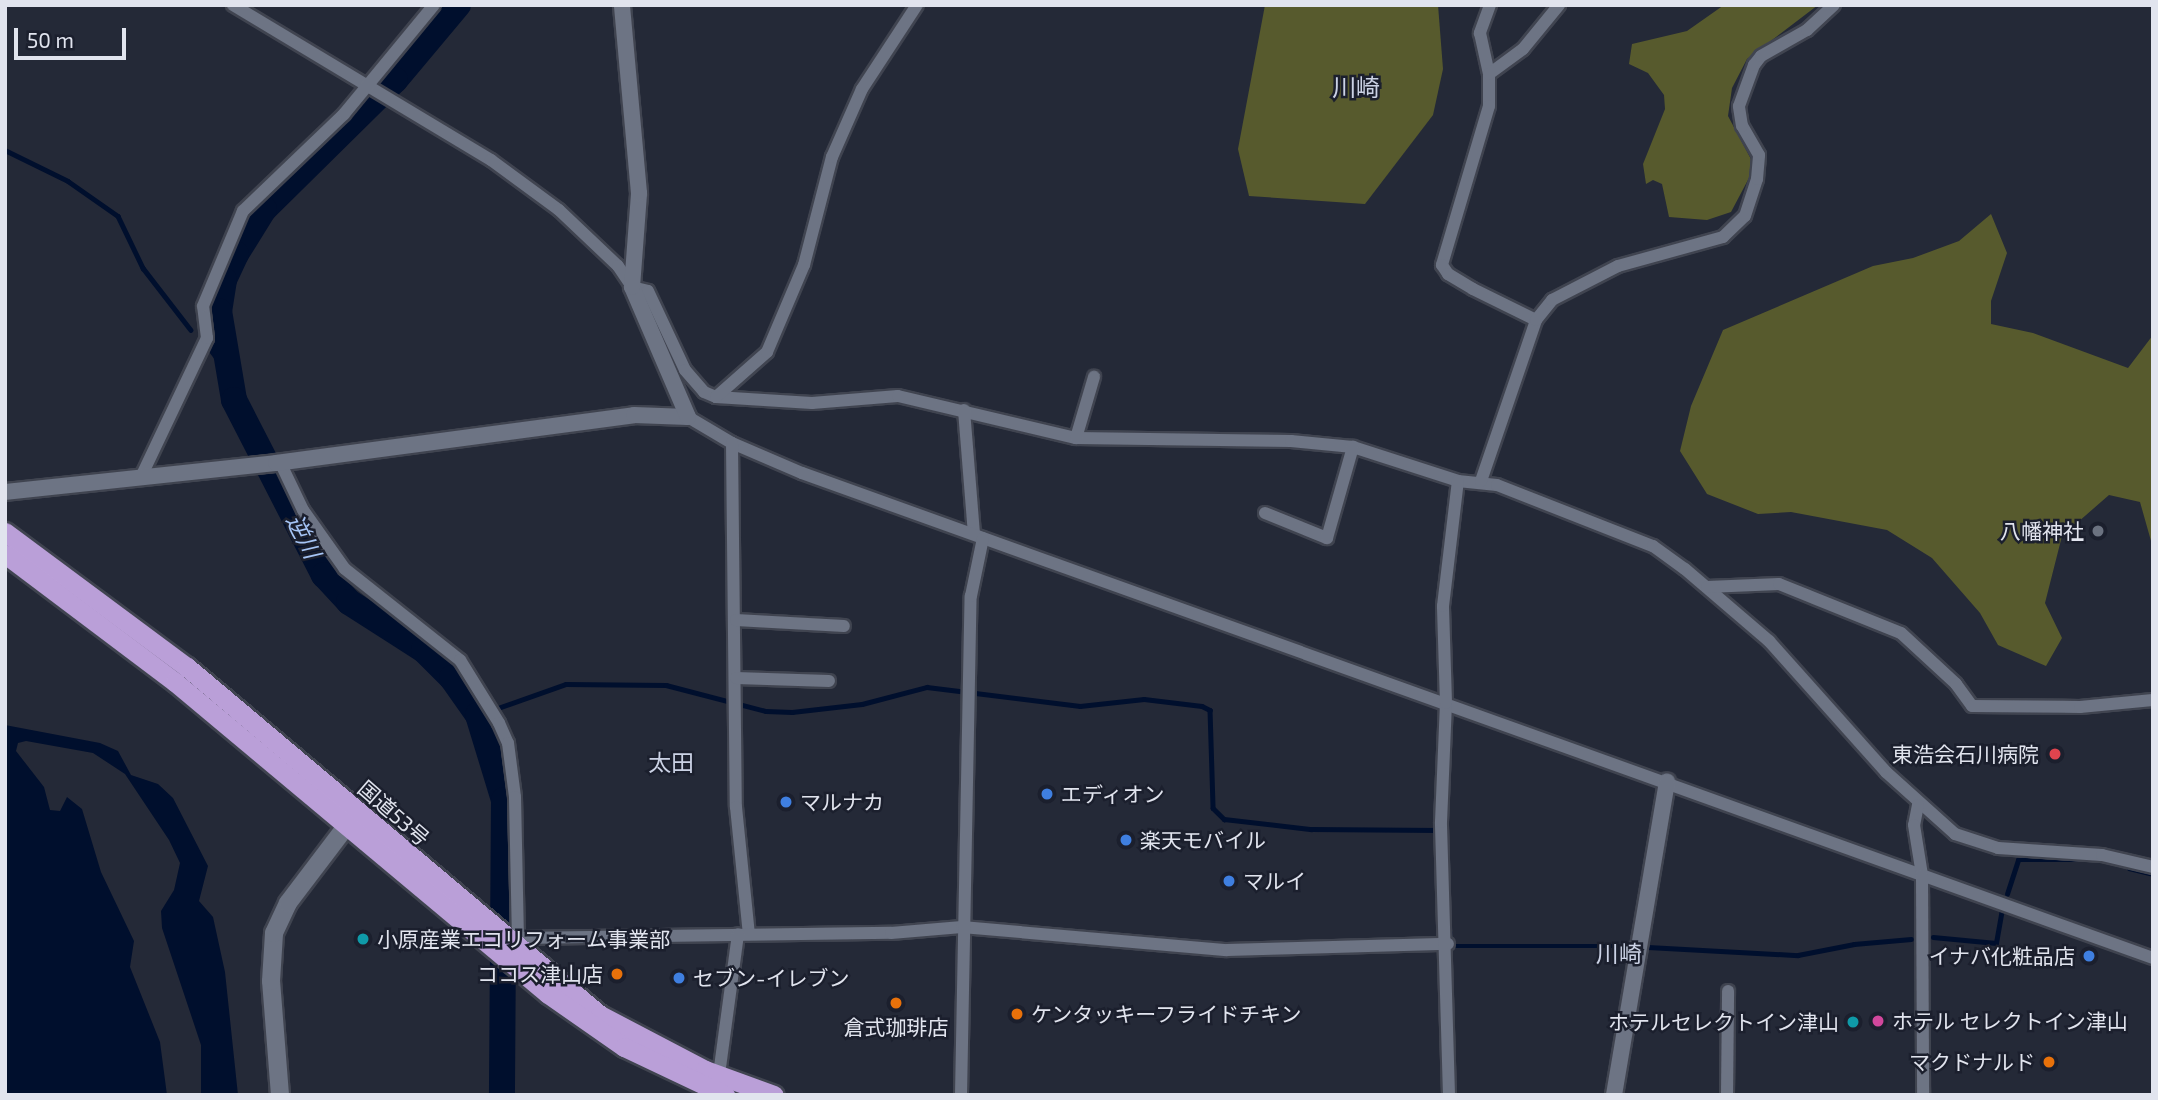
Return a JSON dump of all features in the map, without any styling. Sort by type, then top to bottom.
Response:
[{"type":"highway","name":"国道53号","points":[[5,532],[187,667],[486,942],[519,970],[624,1047],[720,1087],[774,1095]]},
{"type":"highway","name":"国道53号","points":[[5,554],[518,944],[600,1015],[720,1087]]},
{"type":"main road","points":[[280,1095],[271,981],[274,933],[288,903],[352,819]]},
{"type":"street","points":[[233,5],[491,160],[559,211],[618,266],[632,287],[688,416]]},
{"type":"street","points":[[141,477],[207,338],[203,306],[243,211],[344,114],[434,5]]},
{"type":"street","points":[[622,5],[639,192],[632,287]]},
{"type":"street","points":[[716,397],[766,352],[804,265],[832,157],[862,89],[918,5]]},
{"type":"street","points":[[1490,5],[1480,33],[1489,74],[1489,106],[1442,265],[1456,279],[1536,320]]},
{"type":"street","points":[[1489,74],[1523,49],[1559,5]]},
{"type":"street","points":[[1481,481],[1536,320],[1568,289],[1618,265],[1723,237],[1745,216],[1757,179],[1759,156],[1742,126],[1739,106],[1754,65],[1835,5]]},
{"type":"street","points":[[632,287],[648,291],[685,370],[704,392],[716,397],[812,402],[898,396],[1076,438],[1291,441],[1353,447],[1458,481],[1481,481],[1653,546],[1707,587],[1769,641],[1918,805],[1955,834],[1984,845],[2102,855],[2153,867]]},
{"type":"street","points":[[1076,438],[1094,377]]},
{"type":"street","points":[[961,1095],[962,927],[971,596],[979,536],[964,410]]},
{"type":"street","points":[[5,492],[256,465],[634,415],[688,416],[732,443],[979,536],[1667,781],[2153,958]]},
{"type":"street","points":[[720,1087],[724,1008],[735,975],[743,934],[736,807],[732,443]]},
{"type":"street","points":[[1265,513],[1326,538],[1353,447]]},
{"type":"street","points":[[278,462],[303,510],[345,569],[460,660],[499,723],[508,743],[515,797],[518,944],[743,934],[891,933],[962,927],[1227,950],[1448,944]]},
{"type":"street","points":[[1449,1095],[1448,944],[1441,822],[1446,703],[1443,606],[1458,481]]},
{"type":"street","points":[[1707,587],[1779,584],[1901,633],[1956,684],[1972,706],[2080,707],[2153,700]]},
{"type":"street","points":[[736,620],[844,626]]},
{"type":"street","points":[[736,677],[830,681]]},
{"type":"street","points":[[1614,1095],[1667,781]]},
{"type":"street","points":[[1918,805],[1914,825],[1922,876],[1923,1095]]},
{"type":"street","points":[[1727,1095],[1728,991]]},
{"type":"green space","points":[[1265,5],[1438,5],[1443,69],[1433,115],[1365,204],[1249,196],[1238,149]]},
{"type":"green space","points":[[1724,5],[1818,5],[1747,59],[1732,88],[1728,116],[1752,161],[1749,178],[1731,212],[1707,220],[1669,217],[1662,184],[1653,180],[1646,184],[1643,164],[1665,109],[1664,95],[1648,73],[1629,64],[1632,44],[1687,31]]},
{"type":"green space","points":[[1991,214],[2007,253],[1991,301],[1991,324],[2033,333],[2128,368],[2153,335],[2153,548],[2140,502],[2109,495],[2062,536],[2045,603],[2062,638],[2046,666],[1998,645],[1980,613],[1932,558],[1887,530],[1791,512],[1758,514],[1707,494],[1680,451],[1691,406],[1723,330],[1873,266],[1913,258],[1959,241]]},
{"type":"water","points":[[5,725],[100,743],[118,751],[131,775],[158,784],[173,798],[208,866],[199,901],[213,917],[225,972],[238,1095],[201,1095],[201,1045],[162,928],[161,911],[174,890],[180,863],[169,840],[125,774],[93,753],[26,741],[18,743],[16,751],[44,787],[50,810],[60,811],[67,797],[82,809],[101,872],[134,941],[130,967],[160,1042],[167,1095],[5,1095]]},
{"type":"waterway","name":"逆川","points":[[458,5],[395,80],[264,209],[236,254],[224,280],[219,311],[234,400],[324,575],[349,602],[424,650],[452,678],[478,715],[504,800],[502,1095]]},
{"type":"waterway","points":[[5,150],[68,181],[118,216],[143,268],[191,330]]},
{"type":"waterway","points":[[211,350],[226,370]]},
{"type":"waterway","points":[[478,715],[566,684],[666,685],[766,711],[792,712],[862,704],[927,687],[1080,706],[1144,699],[1202,706],[1210,710],[1213,808],[1224,819],[1311,829],[1438,830]]},
{"type":"waterway","points":[[2007,894],[2018,860],[2077,860]]},
{"type":"waterway","points":[[2129,868],[2153,874]]},
{"type":"waterway","points":[[1933,937],[1996,943],[2002,910]]},
{"type":"waterway","points":[[1450,932],[1451,946],[1626,946]]},
{"type":"waterway","points":[[1648,947],[1798,955],[1854,944],[1911,939]]},
{"type":"place","name":"八幡神社","points":[[2098,531]]},
{"type":"place","name":"東浩会石川病院","points":[[2055,754]]},
{"type":"place","name":"エディオン","points":[[1047,794]]},
{"type":"place","name":"マルナカ","points":[[786,802]]},
{"type":"place","name":"楽天モバイル","points":[[1126,840]]},
{"type":"place","name":"マルイ","points":[[1229,881]]},
{"type":"place","name":"小原産業エコリフォーム事業部","points":[[363,939]]},
{"type":"place","name":"イナバ化粧品店","points":[[2089,956]]},
{"type":"place","name":"ココス津山店","points":[[617,974]]},
{"type":"place","name":"セブン-イレブン","points":[[679,978]]},
{"type":"place","name":"倉式珈琲店","points":[[896,1003]]},
{"type":"place","name":"ケンタッキーフライドチキン","points":[[1017,1014]]},
{"type":"place","name":"ホテル セレクトイン津山","points":[[1878,1021]]},
{"type":"place","name":"ホテルセレクトイン津山","points":[[1853,1022]]},
{"type":"place","name":"マクドナルド","points":[[2049,1062]]},
{"type":"district","name":"川崎","points":[[1356,87]]},
{"type":"district","name":"太田","points":[[671,762]]},
{"type":"district","name":"川崎","points":[[1619,953]]}]
